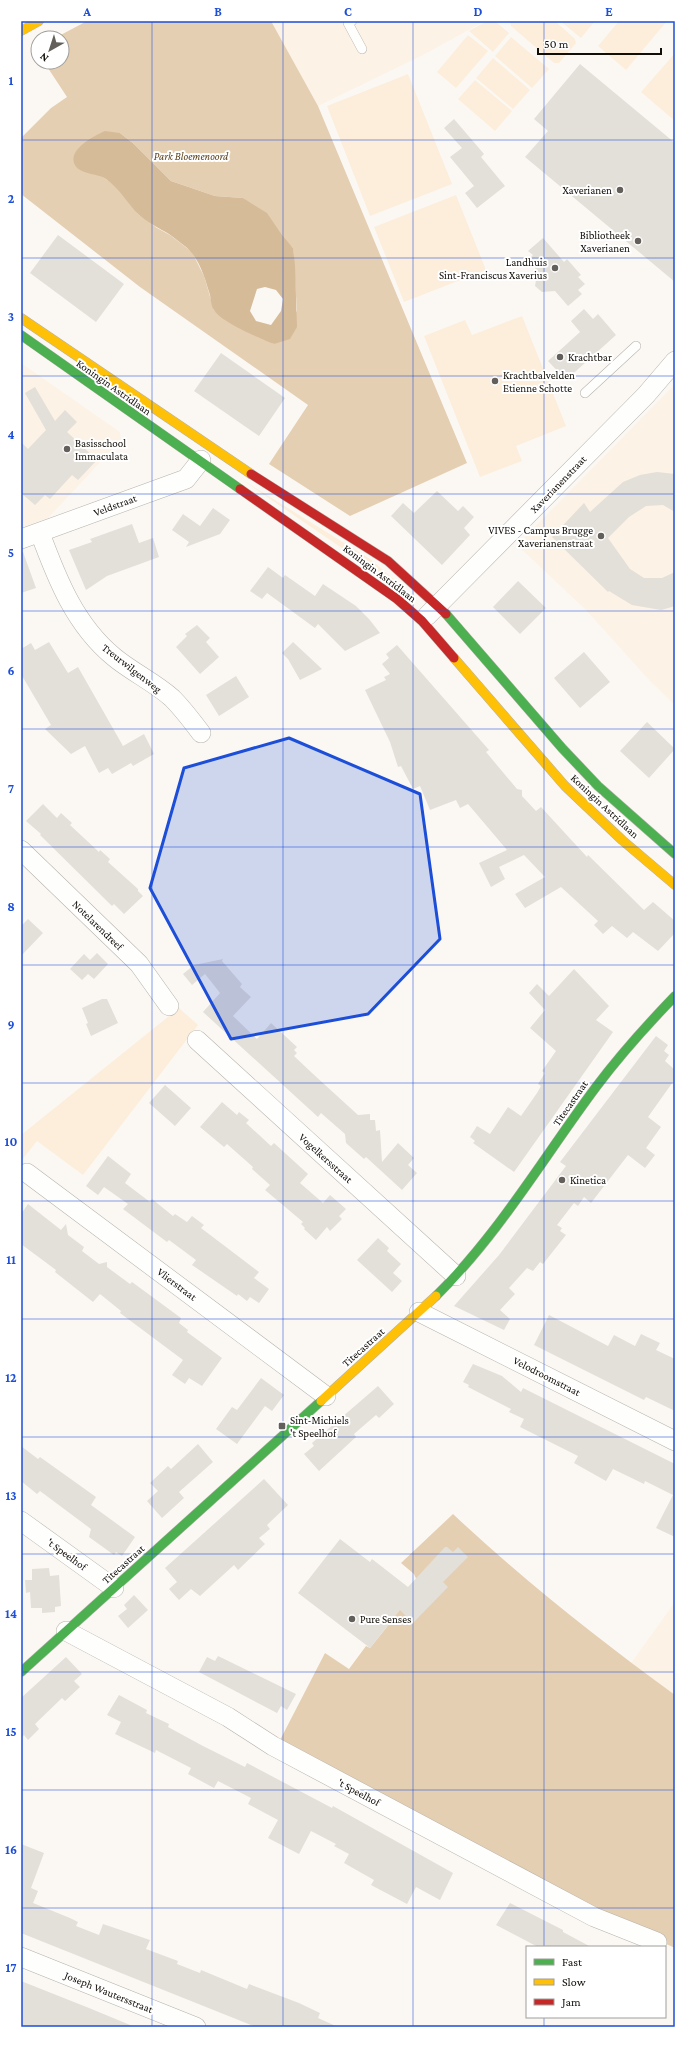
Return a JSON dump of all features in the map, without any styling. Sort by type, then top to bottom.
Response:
[{"type":"main road","points":[[21,31],[39,21]]},
{"type":"main road","name":"Koningin Astridlaan","points":[[21,318],[223,456],[388,561],[438,605],[562,748],[593,780],[675,854]]},
{"type":"main road","name":"Koningin Astridlaan","points":[[21,336],[92,387],[201,460],[378,584],[422,621],[565,786],[622,840],[675,885]]},
{"type":"main road","name":"Titecastraat","points":[[21,1672],[419,1312],[456,1276],[513,1206],[604,1077],[635,1037],[675,996]]},
{"type":"street","name":"Xaverianenstraat","points":[[422,621],[646,395],[675,361]]},
{"type":"street","name":"Veldstraat","points":[[21,539],[186,479],[201,460]]},
{"type":"street","name":"Treurwilgenweg","points":[[40,532],[59,582],[81,620],[114,657],[171,697],[189,716],[201,733]]},
{"type":"street","name":"Notelarendreef","points":[[21,850],[139,964],[157,987],[169,1006]]},
{"type":"street","name":"Vogelkersstraat","points":[[196,1040],[456,1276]]},
{"type":"street","name":"Vlierstraat","points":[[27,1173],[326,1396]]},
{"type":"street","name":"Velodroomstraat","points":[[419,1312],[675,1441]]},
{"type":"street","name":"'t Speelhof","points":[[21,1520],[114,1588]]},
{"type":"street","name":"'t Speelhof","points":[[66,1631],[228,1718],[273,1746],[594,1917],[657,1942]]},
{"type":"street","name":"Joseph Wautersstraat","points":[[21,1957],[196,2027]]},
{"type":"lane","points":[[352,21],[348,23],[362,48]]},
{"type":"lane","points":[[585,393],[636,346]]},
{"type":"highlighted area","points":[[289,738],[420,794],[440,939],[368,1014],[231,1039],[150,888],[184,768]]},
{"type":"shaded area","points":[[271,21],[485,21],[423,55],[318,106]]},
{"type":"shaded area","points":[[487,21],[495,21],[509,33],[493,52],[469,31]]},
{"type":"shaded area","points":[[510,21],[555,21],[575,39],[576,43],[559,63],[554,63],[511,26]]},
{"type":"shaded area","points":[[560,21],[595,21],[581,38]]},
{"type":"shaded area","points":[[619,21],[667,21],[626,70],[598,46]]},
{"type":"shaded area","points":[[468,35],[488,51],[456,88],[437,72]]},
{"type":"shaded area","points":[[511,37],[549,69],[532,88],[495,56]]},
{"type":"shaded area","points":[[675,53],[675,121],[641,92]]},
{"type":"shaded area","points":[[493,58],[530,90],[513,109],[476,78]]},
{"type":"shaded area","points":[[408,74],[452,184],[370,216],[327,106]]},
{"type":"shaded area","points":[[475,80],[512,111],[495,131],[458,99]]},
{"type":"shaded area","points":[[105,131],[120,133],[134,144],[171,181],[215,196],[243,198],[267,213],[293,248],[297,327],[290,339],[274,344],[242,330],[218,315],[212,307],[206,282],[195,257],[191,252],[171,236],[139,215],[115,187],[106,179],[84,172],[76,167],[73,158],[75,153],[89,139]],"holes":[[[265,287],[276,290],[283,299],[281,311],[271,325],[256,321],[250,311],[257,289]]]},
{"type":"shaded area","points":[[456,195],[486,270],[404,302],[374,227]]},
{"type":"shaded area","name":"Krachtbalvelden Etienne Schotte","points":[[522,316],[566,426],[516,446],[522,461],[480,477],[424,336],[465,320],[472,335]]},
{"type":"shaded area","name":"Basisschool Immaculata","points":[[21,363],[120,432],[121,440],[48,518],[21,528]]},
{"type":"shaded area","name":"VIVES - Campus Brugge Xaverianenstraat","points":[[675,384],[675,705],[650,681],[586,610],[517,545]]},
{"type":"shaded area","points":[[241,479],[370,559],[404,588],[403,590]]},
{"type":"shaded area","points":[[179,1008],[198,1025],[83,1175],[37,1141],[21,1161],[21,1135]]},
{"type":"shaded area","points":[[675,1602],[675,1695],[631,1663]]},
{"type":"green space","name":"Park Bloemenoord","points":[[87,21],[271,21],[318,106],[467,463],[350,516],[269,464],[308,405],[140,287],[21,194],[21,138],[51,108],[67,97],[49,70],[70,70],[70,30]],"holes":[[[120,133],[134,144],[171,181],[215,196],[243,198],[293,248],[297,311],[274,344],[222,317],[214,310],[204,276],[192,252],[170,235],[139,215],[116,186],[103,177]]]},
{"type":"green space","points":[[453,1514],[506,1562],[561,1608],[675,1695],[675,1948],[593,1911],[278,1744],[325,1653],[349,1669],[366,1646],[370,1648],[386,1628],[417,1581],[414,1574],[401,1563]]},
{"type":"building","name":"Xaverianen","points":[[580,64],[675,143],[675,282],[525,157],[548,131],[534,119]]},
{"type":"building","points":[[454,119],[484,154],[481,157],[505,186],[477,208],[465,193],[474,186],[450,157],[462,148],[444,128]]},
{"type":"building","points":[[58,235],[124,284],[96,322],[30,273]]},
{"type":"building","name":"Landhuis Sint-Franciscus Xaverius","points":[[543,238],[564,262],[567,259],[581,275],[578,277],[585,284],[578,290],[582,294],[568,306],[555,291],[542,292],[535,286],[536,280],[541,275],[528,260],[533,255],[528,251]]},
{"type":"building","points":[[584,309],[593,319],[598,314],[616,335],[566,380],[548,361],[580,332],[571,321]]},
{"type":"building","points":[[221,353],[285,398],[259,436],[194,391]]},
{"type":"building","points":[[35,387],[55,421],[65,410],[77,422],[67,432],[97,460],[78,480],[72,475],[50,499],[45,495],[35,505],[21,493],[21,442],[28,449],[46,430],[25,393]]},
{"type":"building","points":[[657,472],[675,474],[675,512],[663,505],[646,506],[629,517],[608,538],[630,569],[644,578],[662,578],[675,572],[675,606],[661,610],[632,605],[609,591],[608,592],[552,537],[584,503],[590,512],[623,482],[640,475]]},
{"type":"building","points":[[437,491],[458,511],[463,506],[474,517],[464,528],[470,535],[442,565],[391,516],[403,503],[414,513]]},
{"type":"building","points":[[213,508],[230,520],[220,534],[186,547],[189,542],[172,530],[183,514],[200,526]]},
{"type":"building","points":[[132,524],[139,543],[153,538],[159,557],[107,576],[86,590],[69,550],[92,542],[90,539]]},
{"type":"building","points":[[21,552],[23,552],[36,588],[21,593]]},
{"type":"building","points":[[268,567],[283,578],[285,575],[315,596],[323,584],[356,606],[380,633],[345,651],[318,624],[315,628],[267,593],[262,599],[250,591]]},
{"type":"building","points":[[518,581],[546,608],[520,634],[493,607]]},
{"type":"building","points":[[197,625],[210,638],[206,642],[219,657],[200,674],[176,647],[187,636],[185,634]]},
{"type":"building","points":[[49,642],[68,673],[78,667],[123,746],[144,734],[154,754],[133,766],[131,763],[112,774],[108,768],[99,773],[85,746],[71,754],[45,729],[51,725],[21,674],[21,649],[31,643],[35,650]]},
{"type":"building","points":[[293,642],[322,669],[300,680],[288,659],[282,653]]},
{"type":"building","points":[[397,645],[489,750],[486,752],[517,789],[522,790],[522,796],[536,811],[541,807],[587,857],[588,855],[644,910],[653,902],[675,921],[675,933],[658,951],[633,932],[627,938],[612,926],[603,934],[594,925],[598,921],[561,887],[525,908],[515,894],[545,877],[524,855],[499,867],[505,879],[491,887],[479,863],[507,850],[468,804],[460,808],[456,800],[430,810],[420,786],[413,789],[401,766],[398,767],[390,742],[365,690],[386,680],[384,677],[390,674],[382,664],[389,658],[386,654]]},
{"type":"building","points":[[584,652],[610,682],[580,708],[554,678]]},
{"type":"building","points":[[236,676],[249,697],[219,716],[206,695]]},
{"type":"building","points":[[647,722],[675,749],[649,778],[620,751]]},
{"type":"building","points":[[43,804],[57,818],[61,813],[72,823],[70,825],[99,852],[100,850],[110,859],[108,862],[138,889],[143,896],[124,914],[114,904],[112,906],[40,835],[41,834],[26,821]]},
{"type":"building","points":[[28,919],[43,933],[21,956],[21,926]]},
{"type":"building","points":[[97,953],[108,964],[94,979],[88,974],[82,980],[70,969],[84,954],[90,960]]},
{"type":"building","points":[[223,959],[222,961],[242,984],[240,987],[251,997],[233,1016],[257,1039],[271,1023],[297,1047],[294,1050],[297,1053],[294,1056],[312,1073],[358,1115],[370,1114],[370,1120],[375,1120],[376,1131],[380,1130],[382,1162],[398,1143],[414,1158],[408,1165],[417,1173],[402,1190],[366,1157],[364,1159],[346,1143],[345,1134],[321,1113],[318,1117],[203,1012],[220,993],[205,974],[192,985],[183,974],[194,965]]},
{"type":"building","points":[[574,969],[609,1006],[596,1020],[613,1032],[514,1172],[473,1143],[475,1141],[470,1137],[477,1126],[490,1134],[508,1107],[521,1116],[537,1093],[541,1086],[538,1084],[545,1073],[542,1071],[556,1051],[530,1028],[545,1010],[529,993],[537,984],[549,996]]},
{"type":"building","points":[[102,999],[107,999],[118,1023],[91,1036],[82,1008]]},
{"type":"building","points":[[656,1036],[668,1045],[664,1051],[669,1055],[665,1061],[675,1070],[675,1079],[648,1117],[661,1127],[646,1148],[655,1155],[645,1168],[628,1155],[591,1203],[584,1197],[578,1206],[574,1203],[557,1225],[562,1228],[560,1231],[566,1235],[543,1264],[540,1262],[533,1271],[527,1268],[509,1288],[515,1294],[500,1310],[510,1319],[504,1330],[454,1306],[499,1255],[566,1166],[560,1162]]},
{"type":"building","points":[[165,1085],[191,1108],[175,1126],[149,1103]]},
{"type":"building","points":[[222,1102],[237,1115],[239,1112],[249,1120],[246,1123],[271,1146],[274,1143],[308,1174],[300,1183],[323,1203],[330,1195],[346,1209],[339,1216],[342,1219],[330,1231],[327,1227],[316,1240],[304,1229],[305,1228],[301,1224],[303,1222],[265,1190],[270,1185],[252,1169],[253,1167],[227,1144],[224,1147],[200,1127]]},
{"type":"building","points":[[108,1156],[131,1174],[125,1183],[150,1202],[152,1199],[173,1216],[175,1214],[187,1222],[192,1216],[204,1225],[201,1228],[259,1272],[254,1278],[269,1289],[259,1303],[250,1297],[247,1301],[238,1294],[237,1296],[192,1265],[196,1260],[169,1240],[167,1242],[123,1209],[128,1204],[104,1187],[98,1195],[86,1186]]},
{"type":"building","points":[[28,1204],[61,1230],[66,1224],[68,1235],[84,1247],[82,1251],[99,1264],[107,1262],[107,1267],[130,1284],[132,1282],[181,1318],[179,1323],[188,1330],[187,1332],[222,1358],[202,1386],[189,1378],[185,1384],[172,1375],[183,1360],[120,1313],[121,1311],[100,1294],[93,1302],[55,1272],[56,1270],[21,1244],[21,1214]]},
{"type":"building","points":[[378,1238],[389,1248],[387,1251],[401,1264],[393,1273],[402,1281],[392,1292],[357,1260]]},
{"type":"building","points":[[549,1315],[608,1346],[614,1335],[635,1346],[641,1334],[660,1343],[656,1350],[675,1359],[675,1411],[646,1397],[644,1400],[534,1345]]},
{"type":"building","points":[[473,1364],[502,1376],[521,1392],[523,1388],[675,1464],[675,1537],[656,1528],[673,1495],[645,1481],[644,1484],[613,1469],[606,1481],[574,1463],[578,1456],[520,1427],[524,1419],[509,1412],[511,1409],[468,1387],[469,1385],[463,1382]]},
{"type":"building","points":[[261,1378],[284,1395],[272,1411],[265,1406],[237,1444],[216,1429],[232,1407],[237,1410]]},
{"type":"building","points":[[378,1386],[394,1404],[379,1418],[376,1415],[354,1434],[356,1437],[319,1471],[304,1454],[314,1446],[312,1443]]},
{"type":"building","points":[[198,1444],[213,1462],[179,1492],[184,1498],[162,1518],[147,1501],[158,1491],[150,1483],[168,1466],[171,1469]]},
{"type":"building","points":[[21,1446],[38,1459],[40,1457],[96,1497],[91,1505],[135,1537],[122,1556],[116,1552],[114,1555],[89,1537],[91,1529],[40,1491],[37,1494],[21,1481]]},
{"type":"building","points":[[264,1479],[288,1505],[267,1525],[270,1529],[259,1538],[265,1544],[238,1570],[234,1565],[200,1596],[191,1589],[179,1600],[169,1589],[177,1582],[165,1568]]},
{"type":"building","points":[[340,1539],[370,1562],[372,1559],[408,1587],[445,1547],[453,1552],[458,1547],[468,1557],[443,1582],[448,1587],[413,1623],[400,1610],[370,1648],[298,1593]]},
{"type":"building","points":[[49,1568],[50,1576],[59,1575],[61,1606],[55,1607],[55,1612],[42,1613],[42,1608],[31,1608],[30,1592],[26,1593],[25,1580],[32,1580],[32,1569]]},
{"type":"building","points":[[134,1595],[148,1610],[128,1628],[118,1616],[127,1609],[124,1605]]},
{"type":"building","points":[[218,1656],[296,1694],[287,1710],[281,1706],[277,1713],[199,1672],[207,1657],[215,1661]]},
{"type":"building","points":[[66,1657],[82,1674],[74,1681],[80,1687],[65,1701],[62,1698],[35,1724],[39,1729],[28,1740],[24,1735],[21,1738],[21,1698]]},
{"type":"building","points":[[119,1695],[147,1710],[146,1713],[169,1724],[168,1727],[203,1746],[245,1767],[247,1763],[332,1808],[333,1806],[453,1873],[440,1900],[416,1887],[407,1904],[371,1885],[374,1880],[344,1863],[349,1854],[334,1846],[336,1844],[311,1831],[299,1854],[268,1838],[278,1820],[248,1804],[251,1798],[218,1781],[214,1788],[188,1774],[191,1768],[156,1750],[155,1753],[115,1734],[121,1722],[107,1715]]},
{"type":"building","points":[[21,1844],[44,1853],[31,1888],[38,1891],[33,1903],[70,1918],[78,1922],[76,1926],[99,1935],[103,1924],[150,1940],[146,1949],[178,1961],[177,1964],[200,1973],[201,1970],[247,1989],[249,1984],[299,2003],[320,2013],[318,2018],[338,2027],[256,2027],[21,1933]]},
{"type":"building","points":[[510,1903],[563,1930],[563,1932],[589,1946],[536,1946],[496,1925]]},
{"type":"building","points":[[21,1981],[89,2008],[135,2027],[21,2027]]},
{"type":"traffic: fast","points":[[21,335],[240,489]]},
{"type":"traffic: fast","points":[[446,614],[562,748],[598,786],[675,854]]},
{"type":"traffic: fast","points":[[436,1296],[480,1247],[520,1195],[605,1075],[634,1040],[675,996]]},
{"type":"traffic: fast","points":[[21,1672],[321,1401]]},
{"type":"traffic: slow","points":[[21,31],[39,21]]},
{"type":"traffic: slow","points":[[21,318],[251,474]]},
{"type":"traffic: slow","points":[[454,658],[565,786],[622,840],[675,885]]},
{"type":"traffic: slow","points":[[321,1401],[436,1296]]},
{"type":"traffic: jam","points":[[251,474],[388,561],[446,614]]},
{"type":"traffic: jam","points":[[240,489],[397,599],[422,621],[454,658]]},
{"type":"place","name":"Xaverianen","points":[[620,190]]},
{"type":"place","name":"Bibliotheek Xaverianen","points":[[638,241]]},
{"type":"place","name":"Landhuis Sint-Franciscus Xaverius","points":[[555,268]]},
{"type":"place","name":"Krachtbar","points":[[560,357]]},
{"type":"place","name":"Krachtbalvelden Etienne Schotte","points":[[495,381]]},
{"type":"place","name":"Basisschool Immaculata","points":[[67,449]]},
{"type":"place","name":"VIVES - Campus Brugge Xaverianenstraat","points":[[601,536]]},
{"type":"place","name":"Kinetica","points":[[562,1180]]},
{"type":"place","name":"Sint-Michiels 't Speelhof","points":[[282,1426]]},
{"type":"place","name":"Pure Senses","points":[[352,1619]]}]
